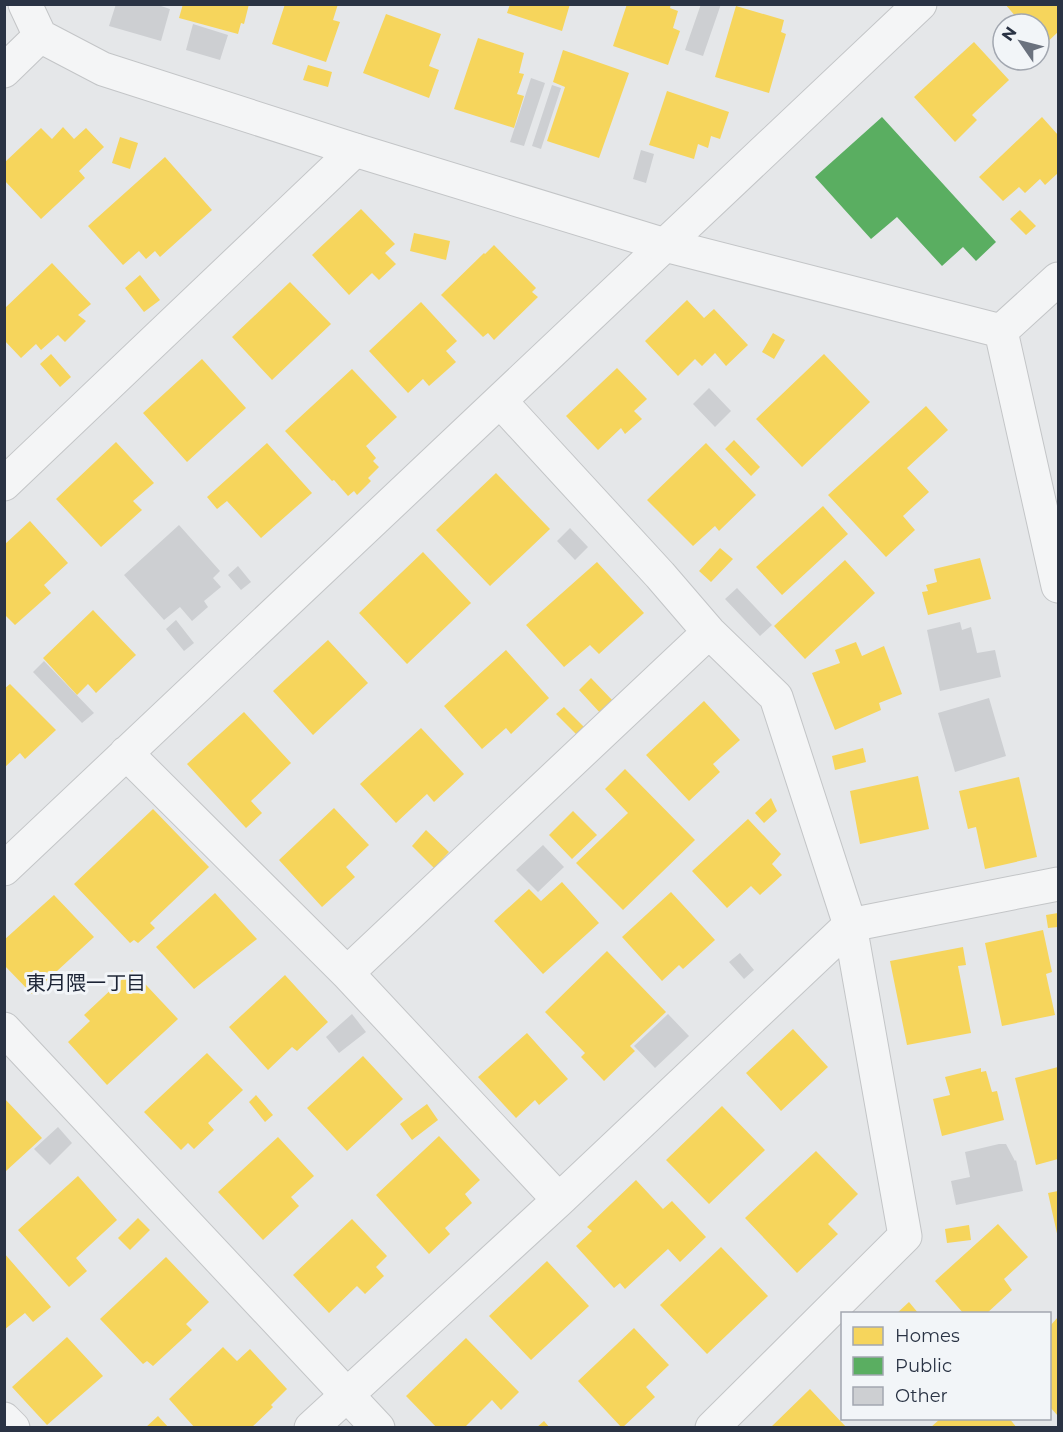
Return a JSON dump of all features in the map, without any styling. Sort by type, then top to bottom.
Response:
[{"type":"street","points":[[25,4],[40,36],[103,69],[355,150],[665,245],[1001,331]]},
{"type":"street","points":[[4,869],[916,5]]},
{"type":"street","points":[[4,70],[40,36]]},
{"type":"street","points":[[4,484],[355,150]]},
{"type":"street","points":[[1001,331],[1059,279]]},
{"type":"street","points":[[1001,331],[1059,586]]},
{"type":"street","points":[[500,401],[660,575],[709,632],[776,697],[850,925],[905,1236],[712,1428]]},
{"type":"street","points":[[347,974],[709,632]]},
{"type":"street","points":[[126,753],[347,974],[559,1200]]},
{"type":"street","points":[[311,1428],[559,1200],[850,925],[1059,884]]},
{"type":"street","points":[[4,1029],[378,1428]]},
{"type":"street","points":[[4,1419],[13,1428]]},
{"type":"building: Homes","points":[[183,4],[249,4],[244,24],[241,23],[238,34],[179,18]]},
{"type":"building: Homes","points":[[285,4],[338,4],[333,20],[340,22],[326,62],[272,44]]},
{"type":"building: Homes","points":[[510,4],[570,4],[562,31],[507,13]]},
{"type":"building: Homes","points":[[627,4],[671,4],[670,8],[678,11],[673,28],[680,31],[668,65],[613,46]]},
{"type":"building: Homes","points":[[1005,4],[1058,4],[1058,32],[1051,39],[1051,12],[1012,12]]},
{"type":"building: Homes","points":[[736,6],[784,20],[781,32],[786,34],[769,93],[715,77]]},
{"type":"building: Homes","points":[[386,14],[441,34],[429,66],[439,70],[429,98],[363,73]]},
{"type":"building: Homes","points":[[478,38],[524,53],[519,73],[524,74],[517,94],[524,96],[514,128],[454,109]]},
{"type":"building: Homes","points":[[974,42],[991,60],[991,72],[1002,72],[1009,80],[972,115],[977,120],[955,142],[914,97]]},
{"type":"building: Homes","points":[[563,50],[629,73],[599,158],[547,141],[565,87],[553,82]]},
{"type":"building: Homes","points":[[308,65],[332,72],[328,87],[303,80]]},
{"type":"building: Homes","points":[[667,91],[729,112],[720,139],[711,136],[708,148],[698,144],[694,159],[649,145]]},
{"type":"building: Homes","points":[[1042,117],[1058,135],[1058,173],[1045,185],[1040,179],[1025,193],[1019,187],[1003,201],[979,177]]},
{"type":"building: Homes","points":[[63,127],[74,139],[86,128],[104,147],[79,171],[85,178],[41,219],[4,180],[4,163],[41,128],[52,139]]},
{"type":"building: Homes","points":[[120,137],[138,143],[130,169],[112,163]]},
{"type":"building: Homes","points":[[165,157],[212,210],[160,257],[155,251],[146,259],[139,251],[123,265],[88,226]]},
{"type":"building: Homes","points":[[361,209],[395,244],[385,253],[396,264],[379,280],[372,273],[349,295],[312,255]]},
{"type":"building: Homes","points":[[1020,210],[1036,226],[1026,235],[1010,219]]},
{"type":"building: Homes","points":[[414,233],[450,241],[446,260],[410,251]]},
{"type":"building: Homes","points":[[494,245],[536,288],[532,292],[538,297],[494,340],[488,333],[483,337],[441,295]]},
{"type":"building: Homes","points":[[52,263],[91,304],[78,315],[86,321],[65,342],[58,335],[41,350],[36,344],[21,358],[4,340],[4,309]]},
{"type":"building: Homes","points":[[140,275],[160,300],[144,312],[125,288]]},
{"type":"building: Homes","points":[[290,282],[331,324],[272,380],[232,337]]},
{"type":"building: Homes","points":[[687,300],[704,318],[714,309],[748,345],[726,366],[715,353],[702,366],[695,359],[678,376],[645,341]]},
{"type":"building: Homes","points":[[421,302],[457,341],[446,351],[456,362],[429,386],[423,379],[408,393],[369,351]]},
{"type":"building: Homes","points":[[773,333],[785,340],[774,359],[762,352]]},
{"type":"building: Homes","points":[[51,354],[71,377],[60,387],[40,364]]},
{"type":"building: Homes","points":[[824,354],[870,402],[802,467],[756,419]]},
{"type":"building: Homes","points":[[202,359],[246,408],[187,462],[143,413]]},
{"type":"building: Homes","points":[[617,368],[647,399],[634,411],[642,419],[625,434],[621,428],[598,450],[566,416]]},
{"type":"building: Homes","points":[[352,369],[397,417],[366,446],[376,458],[373,461],[379,467],[368,478],[371,481],[357,495],[354,491],[348,496],[285,431]]},
{"type":"building: Homes","points":[[926,406],[948,430],[907,468],[929,492],[903,516],[915,530],[886,557],[828,495]]},
{"type":"building: Homes","points":[[734,440],[760,467],[751,476],[725,449]]},
{"type":"building: Homes","points":[[116,442],[154,483],[133,501],[142,510],[101,547],[56,499]]},
{"type":"building: Homes","points":[[267,443],[312,493],[261,538],[227,501],[217,509],[207,497]]},
{"type":"building: Homes","points":[[706,443],[756,495],[719,531],[715,526],[693,546],[647,500]]},
{"type":"building: Homes","points":[[496,473],[550,529],[490,586],[436,530]]},
{"type":"building: Homes","points":[[823,506],[848,534],[782,595],[756,567]]},
{"type":"building: Homes","points":[[30,521],[68,563],[44,585],[51,593],[15,625],[4,614],[4,545]]},
{"type":"building: Homes","points":[[720,548],[733,559],[711,582],[699,571]]},
{"type":"building: Homes","points":[[423,552],[471,603],[407,664],[359,613]]},
{"type":"building: Homes","points":[[980,558],[991,599],[928,615],[922,592],[928,591],[926,585],[937,582],[934,569]]},
{"type":"building: Homes","points":[[845,560],[875,593],[805,659],[774,626]]},
{"type":"building: Homes","points":[[597,562],[644,613],[599,654],[590,645],[564,667],[526,625]]},
{"type":"building: Homes","points":[[93,610],[136,655],[96,693],[88,684],[77,695],[43,658]]},
{"type":"building: Homes","points":[[328,640],[368,683],[313,735],[273,691]]},
{"type":"building: Homes","points":[[856,642],[862,656],[884,646],[902,694],[879,703],[881,710],[835,730],[812,673],[840,663],[835,650]]},
{"type":"building: Homes","points":[[506,650],[549,698],[511,734],[506,728],[482,749],[444,706]]},
{"type":"building: Homes","points":[[591,678],[614,702],[602,715],[579,690]]},
{"type":"building: Homes","points":[[10,684],[56,730],[25,759],[20,753],[4,768],[4,689]]},
{"type":"building: Homes","points":[[704,701],[740,740],[713,764],[720,772],[689,801],[646,755]]},
{"type":"building: Homes","points":[[564,707],[587,730],[579,737],[556,714]]},
{"type":"building: Homes","points":[[244,712],[291,763],[251,801],[262,813],[246,828],[187,764]]},
{"type":"building: Homes","points":[[421,728],[464,774],[434,802],[427,794],[396,823],[360,784]]},
{"type":"building: Homes","points":[[863,748],[866,762],[835,770],[832,756]]},
{"type":"building: Homes","points":[[625,769],[695,840],[623,910],[576,863],[628,813],[605,789]]},
{"type":"building: Homes","points":[[918,776],[929,829],[860,844],[850,791]]},
{"type":"building: Homes","points":[[1019,777],[1037,857],[985,869],[976,827],[968,829],[959,791]]},
{"type":"building: Homes","points":[[771,798],[777,811],[764,823],[755,813]]},
{"type":"building: Homes","points":[[334,808],[369,845],[346,867],[355,877],[322,907],[279,860]]},
{"type":"building: Homes","points":[[153,809],[209,867],[150,923],[155,928],[138,943],[134,940],[130,943],[74,884]]},
{"type":"building: Homes","points":[[573,811],[597,835],[572,859],[549,835]]},
{"type":"building: Homes","points":[[748,819],[781,854],[772,864],[782,875],[760,895],[751,886],[727,908],[692,871]]},
{"type":"building: Homes","points":[[426,830],[449,852],[434,868],[412,846]]},
{"type":"building: Homes","points":[[562,882],[599,923],[543,974],[494,921],[529,889],[541,901]]},
{"type":"building: Homes","points":[[671,892],[715,940],[683,969],[679,965],[662,981],[622,937]]},
{"type":"building: Homes","points":[[215,893],[257,939],[194,989],[156,947]]},
{"type":"building: Homes","points":[[54,895],[94,937],[32,994],[4,965],[4,940]]},
{"type":"building: Homes","points":[[1058,913],[1058,927],[1048,928],[1046,915]]},
{"type":"building: Homes","points":[[1043,930],[1052,972],[1046,974],[1055,1015],[1002,1026],[985,943]]},
{"type":"building: Homes","points":[[963,947],[966,965],[958,966],[971,1033],[907,1045],[890,961]]},
{"type":"building: Homes","points":[[607,951],[666,1012],[630,1046],[635,1051],[604,1081],[581,1057],[585,1053],[545,1012]]},
{"type":"building: Homes","points":[[132,970],[178,1019],[107,1085],[68,1042],[90,1021],[84,1015]]},
{"type":"building: Homes","points":[[285,975],[328,1022],[297,1051],[292,1047],[268,1070],[229,1027]]},
{"type":"building: Homes","points":[[793,1029],[828,1067],[781,1111],[746,1073]]},
{"type":"building: Homes","points":[[527,1033],[568,1079],[539,1105],[535,1100],[516,1118],[478,1077]]},
{"type":"building: Homes","points":[[207,1053],[243,1090],[208,1123],[214,1130],[194,1149],[188,1143],[181,1150],[144,1112]]},
{"type":"building: Homes","points":[[363,1056],[403,1099],[347,1151],[307,1108]]},
{"type":"building: Homes","points":[[1058,1067],[1058,1159],[1036,1165],[1015,1078]]},
{"type":"building: Homes","points":[[981,1068],[981,1072],[986,1071],[992,1092],[997,1091],[1004,1120],[942,1136],[933,1099],[950,1095],[945,1077]]},
{"type":"building: Homes","points":[[256,1095],[273,1115],[265,1122],[249,1102]]},
{"type":"building: Homes","points":[[4,1098],[42,1138],[6,1171],[4,1170]]},
{"type":"building: Homes","points":[[427,1104],[438,1120],[412,1140],[400,1124]]},
{"type":"building: Homes","points":[[722,1106],[765,1150],[709,1204],[666,1160]]},
{"type":"building: Homes","points":[[439,1136],[480,1180],[465,1194],[472,1203],[445,1228],[450,1234],[429,1254],[376,1195]]},
{"type":"building: Homes","points":[[278,1137],[314,1176],[291,1197],[299,1206],[263,1240],[218,1192]]},
{"type":"building: Homes","points":[[816,1151],[858,1194],[828,1224],[838,1234],[797,1273],[745,1218]]},
{"type":"building: Homes","points":[[78,1176],[117,1220],[76,1258],[87,1271],[69,1287],[18,1230]]},
{"type":"building: Homes","points":[[636,1180],[663,1209],[672,1201],[706,1237],[680,1262],[668,1249],[625,1289],[620,1283],[614,1288],[576,1246],[592,1231],[587,1227]]},
{"type":"building: Homes","points":[[1058,1191],[1058,1238],[1048,1193]]},
{"type":"building: Homes","points":[[138,1218],[150,1230],[130,1250],[118,1238]]},
{"type":"building: Homes","points":[[352,1219],[387,1256],[376,1267],[384,1276],[365,1294],[357,1286],[329,1313],[293,1275]]},
{"type":"building: Homes","points":[[998,1224],[1028,1257],[1004,1279],[1012,1290],[988,1312],[962,1312],[935,1281]]},
{"type":"building: Homes","points":[[969,1225],[971,1240],[947,1243],[945,1229]]},
{"type":"building: Homes","points":[[721,1247],[768,1296],[707,1354],[660,1305]]},
{"type":"building: Homes","points":[[4,1253],[51,1307],[33,1322],[25,1313],[4,1330]]},
{"type":"building: Homes","points":[[166,1257],[209,1302],[186,1324],[192,1330],[153,1366],[147,1361],[143,1364],[100,1319]]},
{"type":"building: Homes","points":[[547,1261],[589,1306],[531,1360],[489,1316]]},
{"type":"building: Homes","points":[[909,1302],[917,1312],[898,1312]]},
{"type":"building: Homes","points":[[1058,1317],[1058,1416],[1051,1408],[1051,1325]]},
{"type":"building: Homes","points":[[634,1328],[669,1365],[646,1387],[655,1397],[622,1428],[578,1381]]},
{"type":"building: Homes","points":[[67,1337],[103,1376],[47,1425],[12,1387]]},
{"type":"building: Homes","points":[[466,1338],[519,1392],[501,1410],[492,1400],[464,1428],[437,1428],[406,1396]]},
{"type":"building: Homes","points":[[223,1347],[237,1361],[250,1349],[287,1389],[271,1405],[273,1407],[251,1428],[195,1428],[169,1399]]},
{"type":"building: Homes","points":[[810,1389],[847,1428],[770,1428]]},
{"type":"building: Homes","points":[[158,1416],[169,1428],[145,1428]]},
{"type":"building: Homes","points":[[939,1420],[1011,1420],[1017,1428],[930,1428]]},
{"type":"building: Homes","points":[[544,1421],[550,1428],[536,1428]]},
{"type":"building: Public","points":[[882,117],[996,242],[976,261],[963,247],[942,266],[897,217],[871,239],[815,177]]},
{"type":"building: Other","points":[[116,4],[155,4],[170,9],[161,41],[109,26]]},
{"type":"building: Other","points":[[701,4],[721,4],[703,56],[685,50]]},
{"type":"building: Other","points":[[193,24],[228,35],[220,60],[186,50]]},
{"type":"building: Other","points":[[531,78],[545,83],[524,146],[510,142]]},
{"type":"building: Other","points":[[552,85],[561,88],[541,149],[532,146]]},
{"type":"building: Other","points":[[641,150],[654,154],[646,183],[633,179]]},
{"type":"building: Other","points":[[709,388],[731,411],[715,427],[693,404]]},
{"type":"building: Other","points":[[179,525],[220,571],[213,578],[221,587],[204,601],[208,607],[192,621],[180,607],[164,620],[124,575]]},
{"type":"building: Other","points":[[570,528],[588,547],[575,560],[557,541]]},
{"type":"building: Other","points":[[238,566],[251,582],[241,590],[228,575]]},
{"type":"building: Other","points":[[737,588],[772,625],[760,636],[725,599]]},
{"type":"building: Other","points":[[176,620],[194,643],[184,651],[166,629]]},
{"type":"building: Other","points":[[960,622],[962,630],[971,627],[977,653],[995,650],[1001,677],[940,691],[927,630]]},
{"type":"building: Other","points":[[44,661],[94,713],[82,723],[33,672]]},
{"type":"building: Other","points":[[989,698],[1006,756],[955,772],[938,713]]},
{"type":"building: Other","points":[[543,845],[564,867],[538,892],[516,870]]},
{"type":"building: Other","points":[[740,953],[754,970],[744,979],[729,962]]},
{"type":"building: Other","points":[[352,1014],[366,1032],[339,1053],[326,1037]]},
{"type":"building: Other","points":[[668,1014],[689,1036],[655,1068],[634,1046]]},
{"type":"building: Other","points":[[58,1127],[72,1143],[50,1165],[34,1149]]},
{"type":"building: Other","points":[[1006,1144],[1016,1160],[1023,1191],[956,1205],[951,1181],[970,1177],[965,1152]]},
{"type":"district","name":"東月隈一丁目","points":[[86,983]]}]
